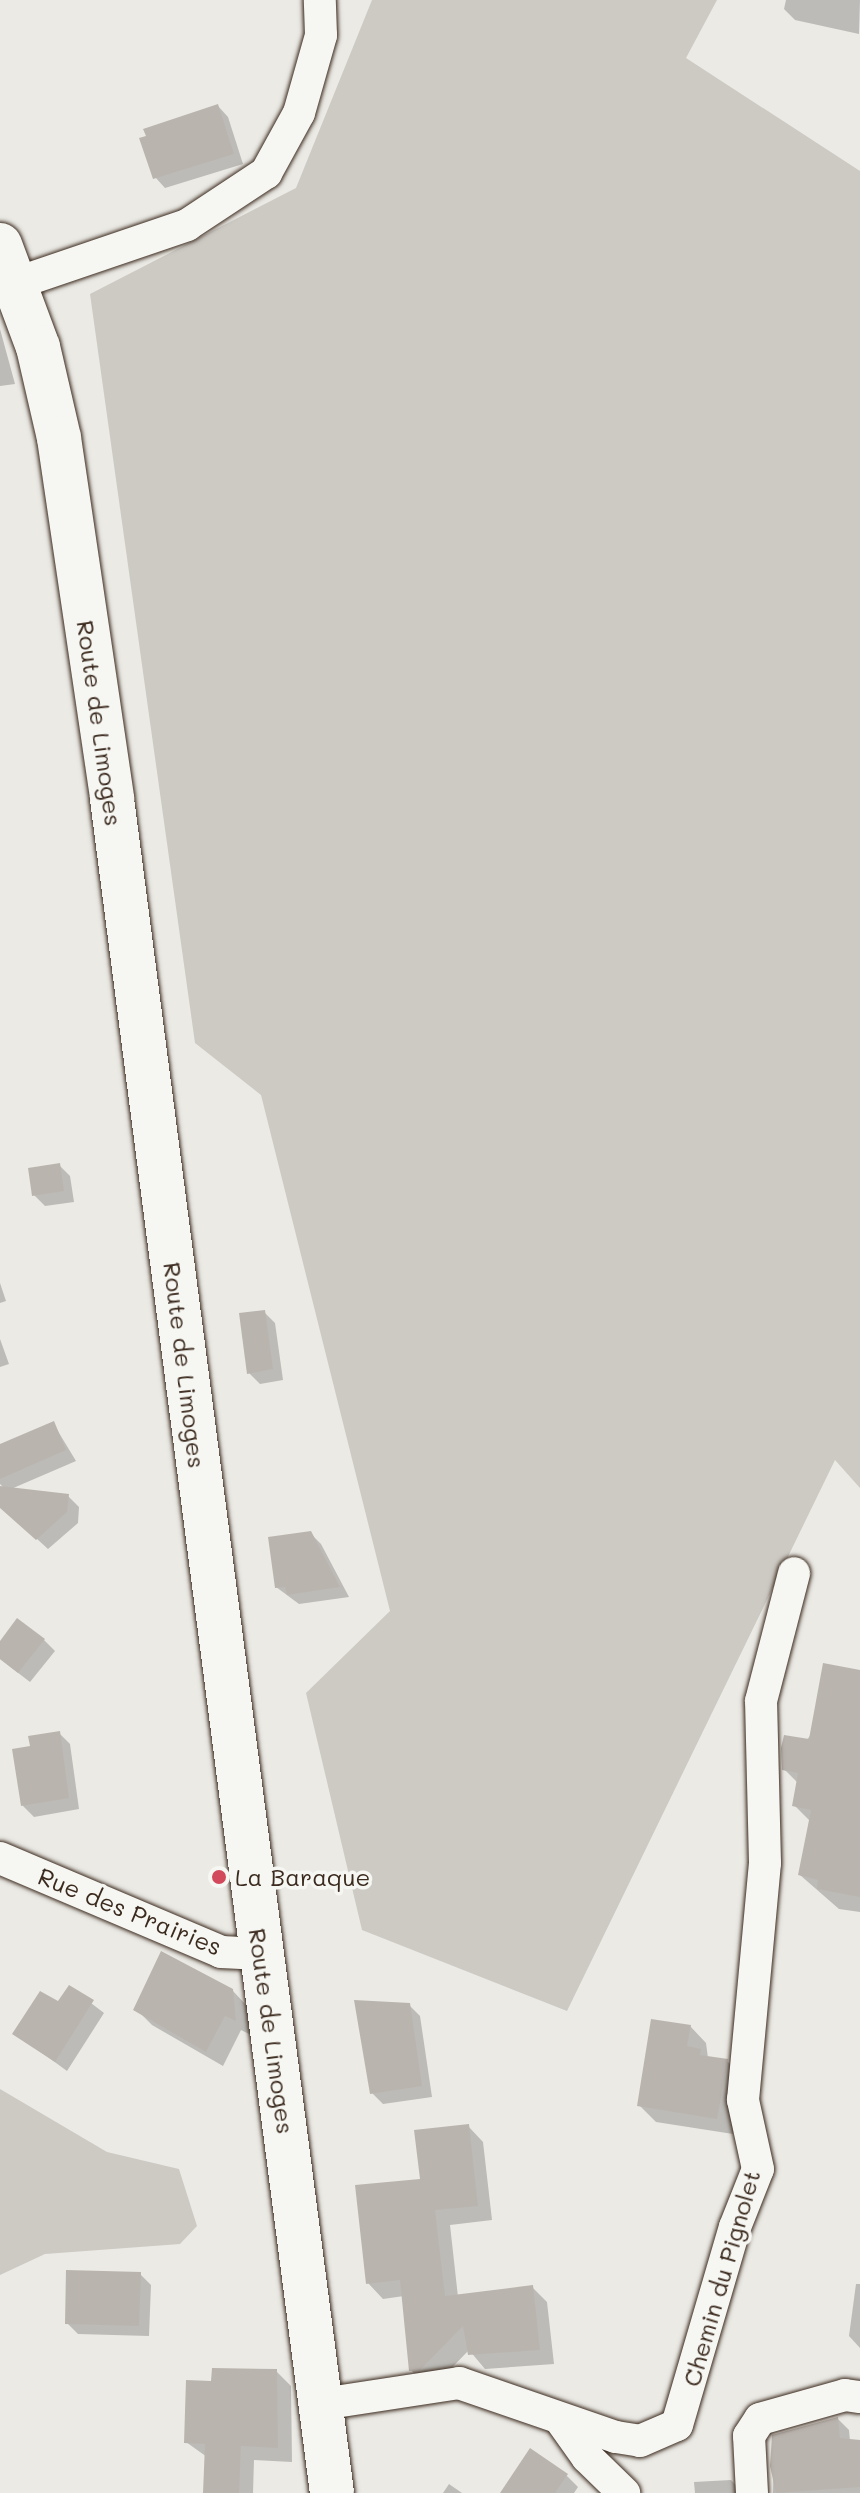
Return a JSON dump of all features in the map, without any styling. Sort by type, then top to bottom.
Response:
[{"type":"main road","name":"Route de Limoges","points":[[8,264],[59,438],[114,815],[332,2493]]},
{"type":"street","points":[[8,264],[46,277],[187,225],[266,173],[299,113],[321,35],[320,0]]},
{"type":"street","name":"Chemin du Pignolet","points":[[322,2404],[459,2383],[560,2419],[640,2441],[677,2425],[758,2169],[743,2100],[765,1863],[761,1701],[794,1573]]},
{"type":"street","name":"Rue des Prairies","points":[[0,1858],[221,1952],[262,1954]]},
{"type":"street","points":[[752,2493],[749,2436],[760,2419],[845,2395],[860,2397]]},
{"type":"street","points":[[560,2419],[587,2457],[624,2493]]},
{"type":"shaded area","points":[[372,0],[717,0],[686,58],[860,171],[860,1488],[835,1460],[567,2011],[362,1930],[306,1693],[390,1611],[261,1095],[195,1043],[90,294],[296,188]]},
{"type":"shaded area","points":[[0,2089],[107,2152],[179,2169],[197,2226],[180,2244],[45,2254],[0,2275]]},
{"type":"building","points":[[218,104],[234,154],[153,179],[139,138],[146,136],[143,129]]},
{"type":"building","points":[[60,1163],[64,1191],[32,1196],[28,1168]]},
{"type":"building","points":[[265,1310],[273,1369],[247,1374],[239,1313]]},
{"type":"building","points":[[54,1421],[66,1450],[0,1479],[0,1444]]},
{"type":"building","points":[[0,1486],[69,1494],[67,1512],[36,1540],[0,1508]]},
{"type":"building","points":[[311,1531],[340,1587],[287,1595],[285,1587],[275,1588],[268,1537]]},
{"type":"building","points":[[17,1618],[45,1639],[18,1673],[0,1659],[0,1641]]},
{"type":"building","points":[[823,1663],[860,1670],[860,1897],[817,1889],[818,1880],[798,1875],[811,1810],[792,1806],[798,1773],[782,1770],[781,1748],[784,1735],[809,1739]]},
{"type":"building","points":[[60,1731],[69,1798],[21,1806],[12,1749],[30,1746],[28,1736]]},
{"type":"building","points":[[161,1951],[233,1989],[236,2021],[225,2016],[206,2052],[133,2010]]},
{"type":"building","points":[[69,1985],[94,2000],[55,2062],[12,2034],[40,1991],[58,2001]]},
{"type":"building","points":[[354,2000],[410,2003],[422,2086],[370,2094]]},
{"type":"building","points":[[651,2019],[691,2025],[687,2046],[701,2049],[700,2055],[728,2059],[717,2119],[637,2106]]},
{"type":"building","points":[[469,2124],[478,2206],[435,2210],[445,2296],[533,2285],[540,2350],[468,2355],[463,2326],[420,2370],[409,2371],[400,2280],[366,2284],[355,2185],[420,2179],[414,2130]]},
{"type":"building","points":[[66,2270],[141,2272],[139,2326],[65,2324]]},
{"type":"building","points":[[212,2368],[277,2369],[278,2448],[241,2446],[239,2493],[203,2493],[205,2444],[184,2443],[186,2380],[211,2381]]},
{"type":"building","points":[[838,2417],[840,2438],[860,2440],[860,2487],[776,2493],[770,2466],[772,2435]]},
{"type":"building","points":[[530,2448],[568,2474],[555,2493],[500,2493]]},
{"type":"place","name":"La Baraque","points":[[219,1877]]}]
